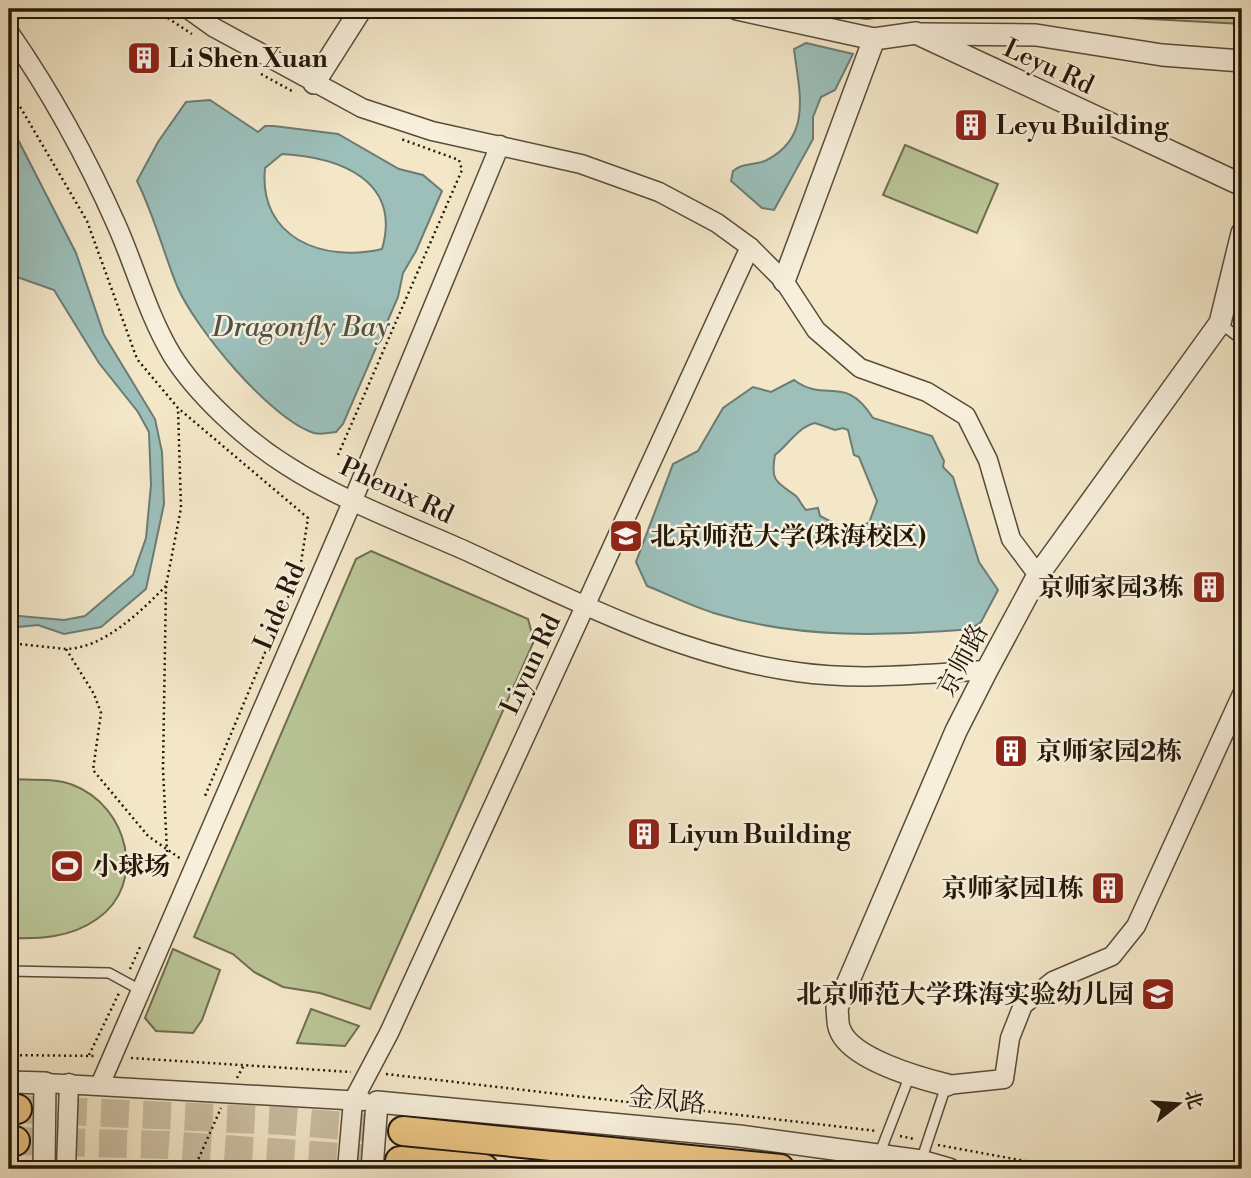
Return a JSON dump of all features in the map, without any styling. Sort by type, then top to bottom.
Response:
[{"type":"highway","points":[[403,1131],[780,1169]]},
{"type":"highway","points":[[400,1161],[484,1169]]},
{"type":"street","points":[[188,9],[305,88],[432,131],[581,164],[659,192],[717,223],[750,247],[784,281],[816,330],[860,368],[926,392],[966,416],[988,460],[1011,539],[1038,576]]},
{"type":"street","points":[[305,88],[360,9]]},
{"type":"street","points":[[737,9],[874,39],[916,33],[1036,35],[1161,55],[1242,61]]},
{"type":"street","name":"Phenix Rd","points":[[9,32],[53,100],[95,177],[139,287],[173,356],[221,414],[285,465],[353,500],[586,605],[701,652],[796,672],[864,678],[987,670]]},
{"type":"street","name":"Leyu Rd","points":[[916,33],[1242,185]]},
{"type":"street","points":[[784,281],[874,39]]},
{"type":"street","name":"Lide Rd","points":[[100,1085],[353,500],[500,145]]},
{"type":"street","name":"京师路","points":[[947,1085],[910,1075],[853,1048],[840,1031],[837,1008],[956,731],[987,670],[1038,576],[1220,323],[1242,233]]},
{"type":"street","name":"Liyun Rd","points":[[354,1101],[370,1073],[750,247]]},
{"type":"street","points":[[947,1085],[1004,1079],[1010,1038],[1023,1005],[1053,981],[1112,956],[1136,926],[1242,694]]},
{"type":"street","points":[[9,1082],[69,1083],[377,1102],[372,1169]]},
{"type":"street","points":[[44,1083],[44,1169]]},
{"type":"street","points":[[66,1169],[69,1083]]},
{"type":"street","points":[[347,1169],[354,1101]]},
{"type":"street","name":"金凤路","points":[[377,1102],[739,1136],[921,1161],[952,1159]]},
{"type":"lane","points":[[1220,323],[1242,340]]},
{"type":"lane","points":[[9,971],[108,973],[142,991]]},
{"type":"lane","points":[[879,1155],[910,1075]]},
{"type":"lane","points":[[921,1161],[947,1085]]},
{"type":"path","points":[[154,9],[202,40]]},
{"type":"path","points":[[260,73],[305,88]]},
{"type":"path","points":[[9,88],[87,221],[137,359],[178,408],[308,518],[300,569],[200,808]]},
{"type":"path","points":[[338,455],[462,170],[458,160],[395,137]]},
{"type":"path","points":[[66,649],[94,694],[101,713],[93,770],[134,816],[139,827],[167,852],[163,769],[166,586],[181,508],[178,408]]},
{"type":"path","points":[[9,643],[82,649],[126,623],[166,586]]},
{"type":"path","points":[[179,858],[185,846]]},
{"type":"path","points":[[89,1055],[141,945]]},
{"type":"path","points":[[9,1055],[89,1055],[370,1073],[878,1131]]},
{"type":"path","points":[[194,1169],[228,1093],[244,1065]]},
{"type":"path","points":[[952,1159],[1069,1169]]},
{"type":"green space","points":[[785,9],[937,9],[867,19]]},
{"type":"green space","points":[[964,9],[1242,9],[1242,24]]},
{"type":"green space","points":[[905,145],[998,184],[977,233],[883,195]]},
{"type":"green space","points":[[371,551],[528,619],[534,641],[370,1009],[320,993],[283,987],[254,972],[233,954],[194,937],[356,559]]},
{"type":"green space","name":"小球场","points":[[9,779],[50,780],[73,785],[92,795],[107,810],[118,827],[125,847],[126,867],[122,886],[113,904],[87,925],[54,936],[9,938]]},
{"type":"green space","points":[[173,949],[220,970],[202,1020],[193,1033],[156,1031],[145,1018]]},
{"type":"green space","points":[[311,1009],[359,1026],[345,1046],[297,1043]]},
{"type":"water","points":[[806,43],[853,54],[835,90],[821,97],[813,117],[813,139],[774,210],[762,208],[731,181],[733,171],[741,166],[767,160],[782,150],[791,138],[800,111],[794,49]]},
{"type":"water","name":"Dragonfly Bay","points":[[210,100],[258,132],[265,126],[274,126],[338,134],[399,169],[423,175],[442,191],[416,251],[403,273],[398,297],[343,424],[336,432],[317,434],[296,424],[256,391],[200,325],[177,286],[137,181],[158,142],[186,102]],"holes":[[[282,154],[303,156],[344,167],[374,189],[383,205],[386,225],[382,249],[338,252],[317,248],[299,240],[283,228],[272,212],[266,192],[265,168]]]},
{"type":"water","points":[[9,122],[76,253],[104,335],[155,419],[162,452],[164,504],[146,589],[101,627],[64,634],[38,625],[9,628],[9,615],[64,620],[85,616],[133,575],[146,538],[151,485],[149,432],[138,412],[99,363],[54,290],[14,276],[9,269]]},
{"type":"water","points":[[794,380],[816,390],[844,393],[863,404],[873,418],[932,436],[944,461],[943,467],[953,477],[979,562],[998,590],[981,622],[971,629],[939,631],[875,634],[811,632],[717,614],[647,586],[636,562],[673,464],[698,451],[723,408],[753,387],[771,392]],"holes":[[[815,423],[835,430],[848,430],[854,455],[859,457],[877,501],[869,523],[839,530],[836,524],[820,516],[818,508],[806,510],[796,496],[774,476],[775,455],[804,428]]]},
{"type":"tunnel","points":[[17,1109],[285,1121],[403,1131]]},
{"type":"tunnel","points":[[15,1141],[168,1145],[400,1161]]},
{"type":"place","name":"Li Shen Xuan","points":[[144,58]]},
{"type":"place","name":"Leyu Building","points":[[971,125]]},
{"type":"place","name":"北京师范大学(珠海校区)","points":[[626,536]]},
{"type":"place","name":"京师家园3栋","points":[[1209,587]]},
{"type":"place","name":"京师家园2栋","points":[[1011,751]]},
{"type":"place","name":"Liyun Building","points":[[644,834]]},
{"type":"place","name":"小球场","points":[[67,866]]},
{"type":"place","name":"京师家园1栋","points":[[1108,888]]},
{"type":"place","name":"北京师范大学珠海实验幼儿园","points":[[1158,994]]}]
